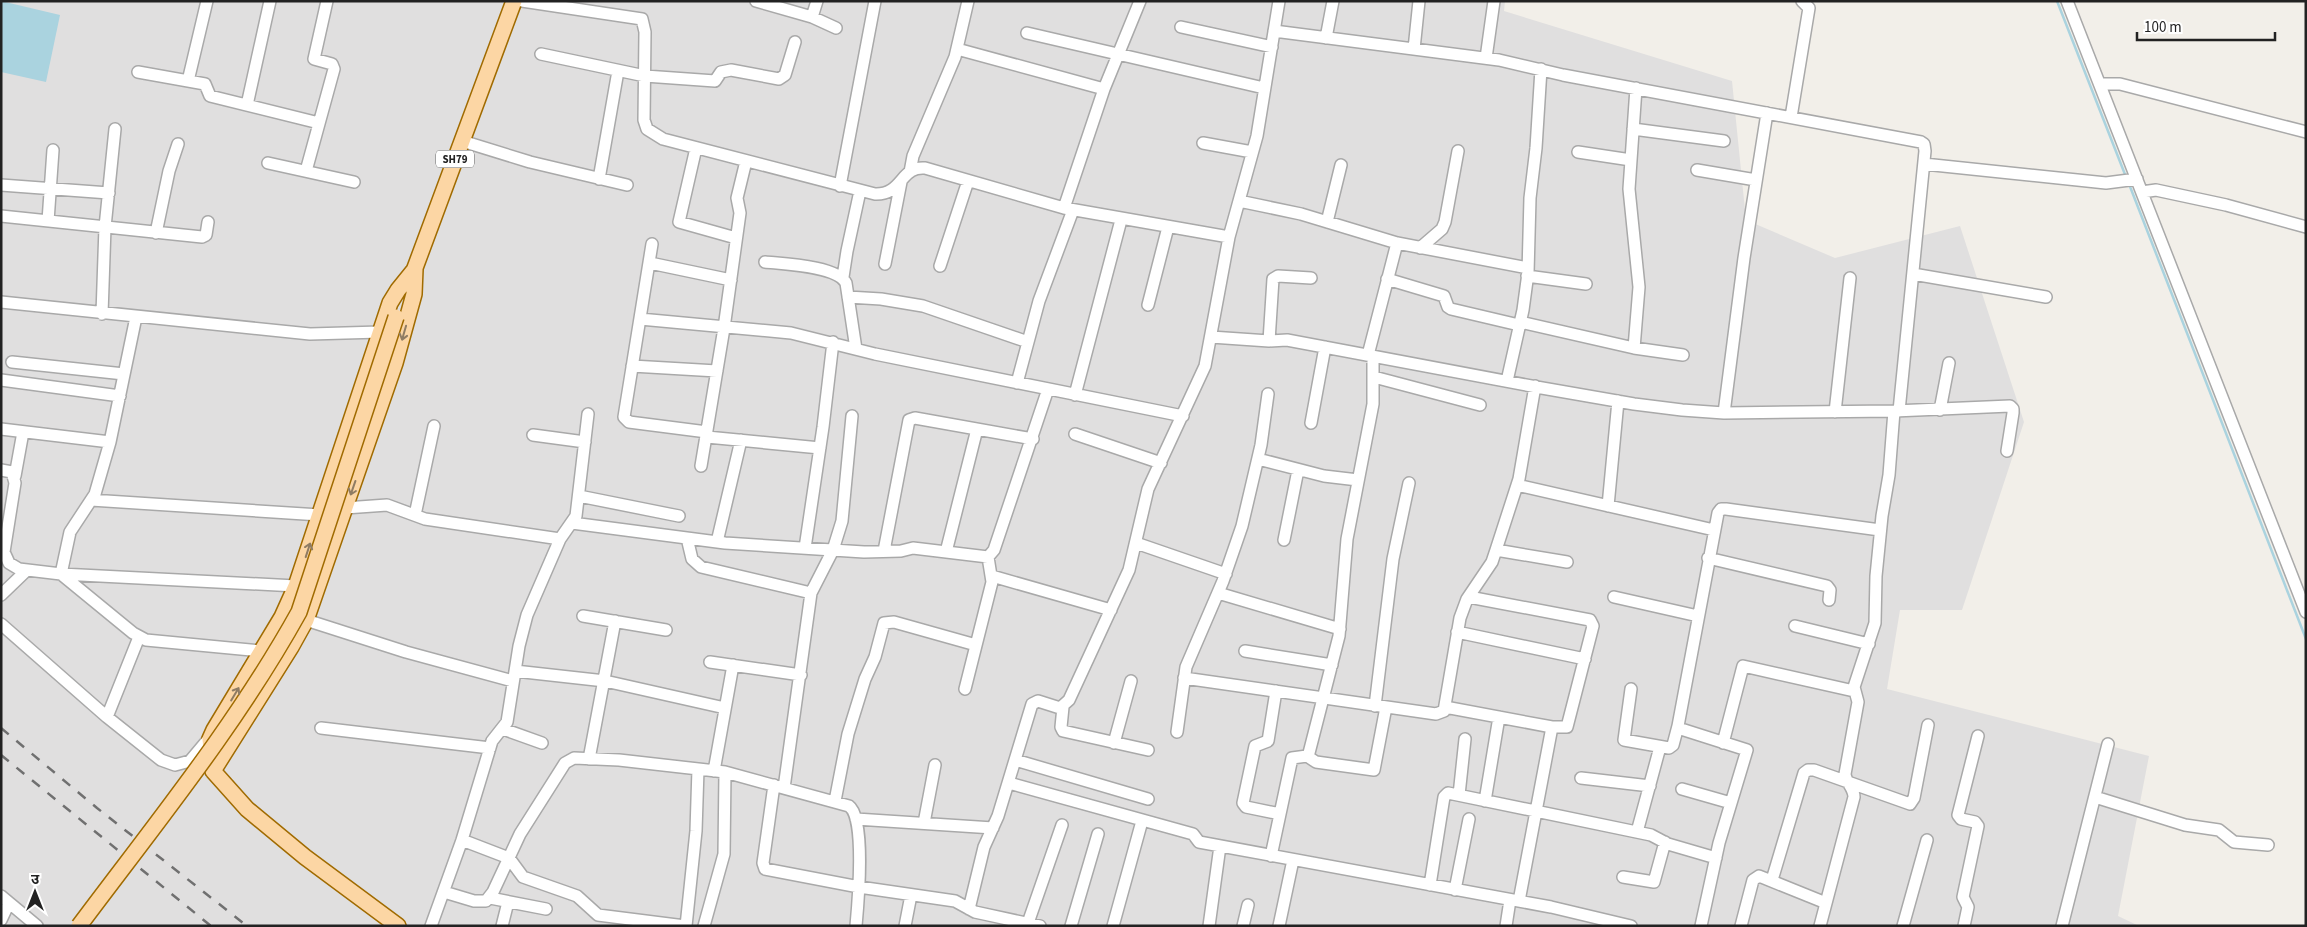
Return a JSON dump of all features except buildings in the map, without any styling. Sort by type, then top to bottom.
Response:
[{"type":"main road","name":"SH79","points":[[79,926],[234,718],[276,655],[299,612],[396,317],[514,1]]},
{"type":"main road","name":"SH79","points":[[211,736],[282,618],[296,586],[380,332],[394,296],[415,268]]},
{"type":"main road","name":"SH79","points":[[213,771],[306,620],[395,363],[412,302],[415,268]]},
{"type":"main road","points":[[211,736],[213,771],[248,810],[305,857],[398,926]]},
{"type":"street","points":[[188,81],[207,1]]},
{"type":"street","points":[[247,105],[270,1]]},
{"type":"street","points":[[306,171],[334,69],[332,64],[314,59],[328,1]]},
{"type":"street","points":[[522,1],[564,4],[642,19],[645,32],[644,120],[647,129],[663,140],[860,191],[884,194],[891,192],[917,167],[1068,209],[1121,220],[1229,237]]},
{"type":"street","points":[[756,1],[812,17],[836,28]]},
{"type":"street","points":[[812,17],[817,1]]},
{"type":"street","points":[[840,186],[875,1]]},
{"type":"street","points":[[910,172],[913,156],[957,49],[968,1]]},
{"type":"street","points":[[1017,383],[1039,302],[1104,89],[1140,1]]},
{"type":"street","points":[[1148,750],[1063,731],[1061,728],[1063,708],[1069,700],[1129,570],[1148,489],[1184,416],[1205,366],[1229,237],[1252,152],[1279,1]]},
{"type":"street","points":[[1326,38],[1333,1]]},
{"type":"street","points":[[1414,49],[1419,1]]},
{"type":"street","points":[[1486,58],[1494,1]]},
{"type":"street","points":[[1791,117],[1810,8],[1802,1]]},
{"type":"street","points":[[2068,1],[2135,179],[2142,192],[2306,612]]},
{"type":"street","points":[[1181,27],[1272,47]]},
{"type":"street","points":[[1274,31],[1486,58],[1921,142],[1925,148],[1913,274],[1889,475],[1880,530],[1876,576],[1876,623],[1855,683],[1854,691],[1858,702],[1845,774],[1847,782],[1852,788],[1854,798],[1821,926]]},
{"type":"street","points":[[1027,33],[1264,88]]},
{"type":"street","points":[[541,54],[645,76],[715,81],[721,72],[731,70],[780,79],[785,75],[795,42]]},
{"type":"street","points":[[957,49],[1104,89]]},
{"type":"street","points":[[599,179],[618,70]]},
{"type":"street","points":[[1507,381],[1520,324],[1528,272],[1530,198],[1536,148],[1541,70]]},
{"type":"street","points":[[138,72],[204,84],[210,96],[319,124]]},
{"type":"street","points":[[2100,84],[2120,84],[2306,132]]},
{"type":"street","points":[[1634,348],[1639,287],[1629,196],[1636,88]]},
{"type":"street","points":[[1724,413],[1767,113]]},
{"type":"street","points":[[102,314],[106,227],[115,128]]},
{"type":"street","points":[[1633,129],[1724,141]]},
{"type":"street","points":[[462,141],[530,162],[627,185]]},
{"type":"street","points":[[1203,143],[1252,152]]},
{"type":"street","points":[[156,232],[169,171],[178,144]]},
{"type":"street","points":[[696,148],[679,222],[736,238]]},
{"type":"street","points":[[48,221],[53,150]]},
{"type":"street","points":[[1420,248],[1442,229],[1445,222],[1458,151]]},
{"type":"street","points":[[1578,152],[1630,160]]},
{"type":"street","points":[[701,466],[724,328],[740,213],[737,198],[746,161]]},
{"type":"street","points":[[268,162],[354,182]]},
{"type":"street","points":[[1924,164],[2110,182],[2135,179]]},
{"type":"street","points":[[1327,222],[1341,165]]},
{"type":"street","points":[[1697,170],[1756,180]]},
{"type":"street","points":[[940,266],[968,180]]},
{"type":"street","points":[[885,264],[901,181]]},
{"type":"street","points":[[1,185],[109,194]]},
{"type":"street","points":[[2142,192],[2156,190],[2217,203],[2306,227]]},
{"type":"street","points":[[856,349],[844,277],[847,251],[860,191]]},
{"type":"street","points":[[1239,201],[1327,222],[1397,243],[1586,284]]},
{"type":"street","points":[[1,216],[202,237],[206,235],[208,222]]},
{"type":"street","points":[[1075,395],[1121,220]]},
{"type":"street","points":[[1148,305],[1168,227]]},
{"type":"street","points":[[1307,756],[1340,629],[1347,539],[1373,404],[1374,377],[1370,356],[1397,243]]},
{"type":"street","points":[[652,244],[624,414],[625,419],[629,422],[707,435],[820,448]]},
{"type":"street","points":[[765,262],[829,271],[844,277]]},
{"type":"street","points":[[650,263],[731,280]]},
{"type":"street","points":[[1913,274],[2046,297]]},
{"type":"street","points":[[1269,341],[1273,280],[1278,276],[1311,278]]},
{"type":"street","points":[[1835,412],[1850,278]]},
{"type":"street","points":[[1387,279],[1444,296],[1448,307],[1451,309],[1634,348],[1683,355]]},
{"type":"street","points":[[848,297],[889,300],[923,306],[1028,342]]},
{"type":"street","points":[[1,302],[102,314],[310,334],[380,332]]},
{"type":"street","points":[[61,574],[70,532],[92,500],[110,442],[136,317]]},
{"type":"street","points":[[640,319],[791,333],[856,349],[1184,416]]},
{"type":"street","points":[[1210,337],[1269,341],[1287,340],[1618,401],[1682,410],[1724,413],[1835,412],[1940,410],[2010,406],[2013,409],[2013,413],[2008,451]]},
{"type":"street","points":[[805,548],[833,342]]},
{"type":"street","points":[[1312,423],[1325,347]]},
{"type":"street","points":[[12,362],[124,374]]},
{"type":"street","points":[[1940,410],[1949,363]]},
{"type":"street","points":[[632,366],[717,370]]},
{"type":"street","points":[[1374,377],[1480,405]]},
{"type":"street","points":[[1,380],[120,396]]},
{"type":"street","points":[[1184,678],[1440,714],[1445,708],[1460,618],[1469,597],[1492,562],[1517,485],[1535,386]]},
{"type":"street","points":[[988,557],[994,550],[1033,439],[1048,389]]},
{"type":"street","points":[[1177,732],[1184,678],[1190,656],[1226,574],[1242,526],[1258,459],[1268,394]]},
{"type":"street","points":[[1608,506],[1618,401]]},
{"type":"street","points":[[431,926],[462,840],[490,748],[495,735],[507,722],[514,676],[527,615],[560,539],[576,516],[588,414]]},
{"type":"street","points":[[852,416],[844,509],[833,550],[811,593],[801,675],[763,867],[765,869],[860,887],[955,902],[987,920],[1034,924],[1062,825]]},
{"type":"street","points":[[884,551],[909,420],[915,418],[1033,439]]},
{"type":"street","points":[[415,515],[434,426]]},
{"type":"street","points":[[1,429],[110,442]]},
{"type":"street","points":[[946,552],[977,429]]},
{"type":"street","points":[[23,432],[4,552],[9,563],[19,569],[61,574],[296,586]]},
{"type":"street","points":[[1075,434],[1161,463]]},
{"type":"street","points":[[533,435],[585,442]]},
{"type":"street","points":[[717,542],[741,440]]},
{"type":"street","points":[[1258,459],[1298,470],[1358,480]]},
{"type":"street","points":[[1,470],[12,472],[15,476]]},
{"type":"street","points":[[1284,540],[1298,470]]},
{"type":"street","points":[[1271,856],[1292,758],[1307,756],[1316,762],[1374,770],[1393,559],[1409,483]]},
{"type":"street","points":[[1517,485],[1714,530]]},
{"type":"street","points":[[579,496],[679,516]]},
{"type":"street","points":[[92,500],[320,515]]},
{"type":"street","points":[[346,508],[388,505],[435,521],[560,539]]},
{"type":"street","points":[[1632,689],[1622,738],[1626,741],[1672,747],[1678,726],[1708,558],[1718,513],[1721,509],[1880,530]]},
{"type":"street","points":[[572,523],[717,542],[833,550],[900,551],[913,548],[988,557]]},
{"type":"street","points":[[687,538],[692,559],[701,567],[811,593]]},
{"type":"street","points":[[1136,543],[1226,574]]},
{"type":"street","points":[[1496,550],[1567,562]]},
{"type":"street","points":[[965,689],[992,576],[988,557]]},
{"type":"street","points":[[1708,558],[1827,586],[1830,590],[1829,600]]},
{"type":"street","points":[[1,595],[27,570]]},
{"type":"street","points":[[61,574],[139,637],[154,642],[261,651]]},
{"type":"street","points":[[992,576],[1111,610]]},
{"type":"street","points":[[1218,593],[1340,629]]},
{"type":"street","points":[[1445,708],[1564,728],[1568,725],[1593,626],[1590,620],[1469,597]]},
{"type":"street","points":[[1614,597],[1698,616]]},
{"type":"street","points":[[583,616],[666,630]]},
{"type":"street","points":[[306,620],[406,652],[514,676],[604,681],[725,708]]},
{"type":"street","points":[[589,759],[615,620]]},
{"type":"street","points":[[835,801],[848,734],[865,679],[875,657],[884,622],[894,622],[976,645]]},
{"type":"street","points":[[1,624],[107,717],[161,760],[176,765],[190,760],[211,736]]},
{"type":"street","points":[[1795,626],[1869,644]]},
{"type":"street","points":[[1458,632],[1585,659]]},
{"type":"street","points":[[107,717],[139,637]]},
{"type":"street","points":[[1245,651],[1332,665]]},
{"type":"street","points":[[710,662],[801,675]]},
{"type":"street","points":[[704,926],[725,846],[719,772],[725,708],[733,665]]},
{"type":"street","points":[[1723,743],[1743,666],[1854,691]]},
{"type":"street","points":[[1114,743],[1131,681]]},
{"type":"street","points":[[1276,691],[1268,741],[1255,746],[1243,803],[1246,807],[1280,814]]},
{"type":"street","points":[[969,909],[984,846],[993,828],[1032,704],[1038,701],[1063,708]]},
{"type":"street","points":[[1485,801],[1499,717]]},
{"type":"street","points":[[1772,880],[1804,773],[1808,770],[1814,770],[1910,804],[1914,798],[1928,725]]},
{"type":"street","points":[[1678,726],[1681,729],[1747,750],[1716,858],[1701,926]]},
{"type":"street","points":[[1506,926],[1536,812],[1552,727]]},
{"type":"street","points":[[321,728],[490,748]]},
{"type":"street","points":[[503,728],[542,742]]},
{"type":"street","points":[[1964,926],[1968,907],[1963,897],[1978,826],[1975,822],[1961,819],[1958,815],[1978,736]]},
{"type":"street","points":[[1459,795],[1465,740]]},
{"type":"street","points":[[2062,926],[2108,744]]},
{"type":"street","points":[[1637,832],[1660,746]]},
{"type":"street","points":[[444,892],[474,901],[486,901],[490,898],[539,802],[565,763],[574,758],[589,759],[719,772],[835,801],[853,808],[861,866],[856,926]]},
{"type":"street","points":[[1015,760],[1148,799]]},
{"type":"street","points":[[924,823],[934,765]]},
{"type":"street","points":[[462,840],[509,858],[527,879],[577,896],[598,915],[685,926],[696,831],[698,769]]},
{"type":"street","points":[[1581,778],[1650,786]]},
{"type":"street","points":[[1008,783],[1193,834],[1199,842],[1514,900],[1631,926]]},
{"type":"street","points":[[1682,789],[1731,803]]},
{"type":"street","points":[[1430,885],[1444,797],[1448,793],[1657,836],[1665,842],[1716,858]]},
{"type":"street","points":[[2095,798],[2159,815],[2185,825],[2219,830],[2234,842],[2268,845]]},
{"type":"street","points":[[856,819],[993,828]]},
{"type":"street","points":[[1455,890],[1469,819]]},
{"type":"street","points":[[1113,926],[1142,821]]},
{"type":"street","points":[[1071,926],[1098,834]]},
{"type":"street","points":[[1903,926],[1928,840]]},
{"type":"street","points":[[1623,877],[1654,882],[1665,842]]},
{"type":"street","points":[[1209,926],[1220,846]]},
{"type":"street","points":[[1279,926],[1293,860]]},
{"type":"street","points":[[1741,926],[1753,880],[1759,876],[1826,903]]},
{"type":"street","points":[[905,926],[911,895]]},
{"type":"street","points":[[490,898],[546,909]]},
{"type":"street","points":[[1,920],[5,899],[37,926]]},
{"type":"street","points":[[502,926],[508,902]]},
{"type":"street","points":[[1243,926],[1248,905]]},
{"type":"shaded area","points":[[1,1],[1505,1],[1504,11],[1732,81],[1746,220],[1835,258],[1960,226],[2024,422],[1962,610],[1900,610],[1887,689],[2149,756],[2118,916],[2139,926],[1,926]]},
{"type":"water","points":[[1,1],[60,15],[46,82],[1,72]]},
{"type":"waterway","points":[[2057,1],[2126,177]]},
{"type":"waterway","points":[[2129,184],[2306,639]]},
{"type":"railway","points":[[1,728],[97,808],[247,926]]},
{"type":"railway","points":[[1,755],[211,926]]}]
